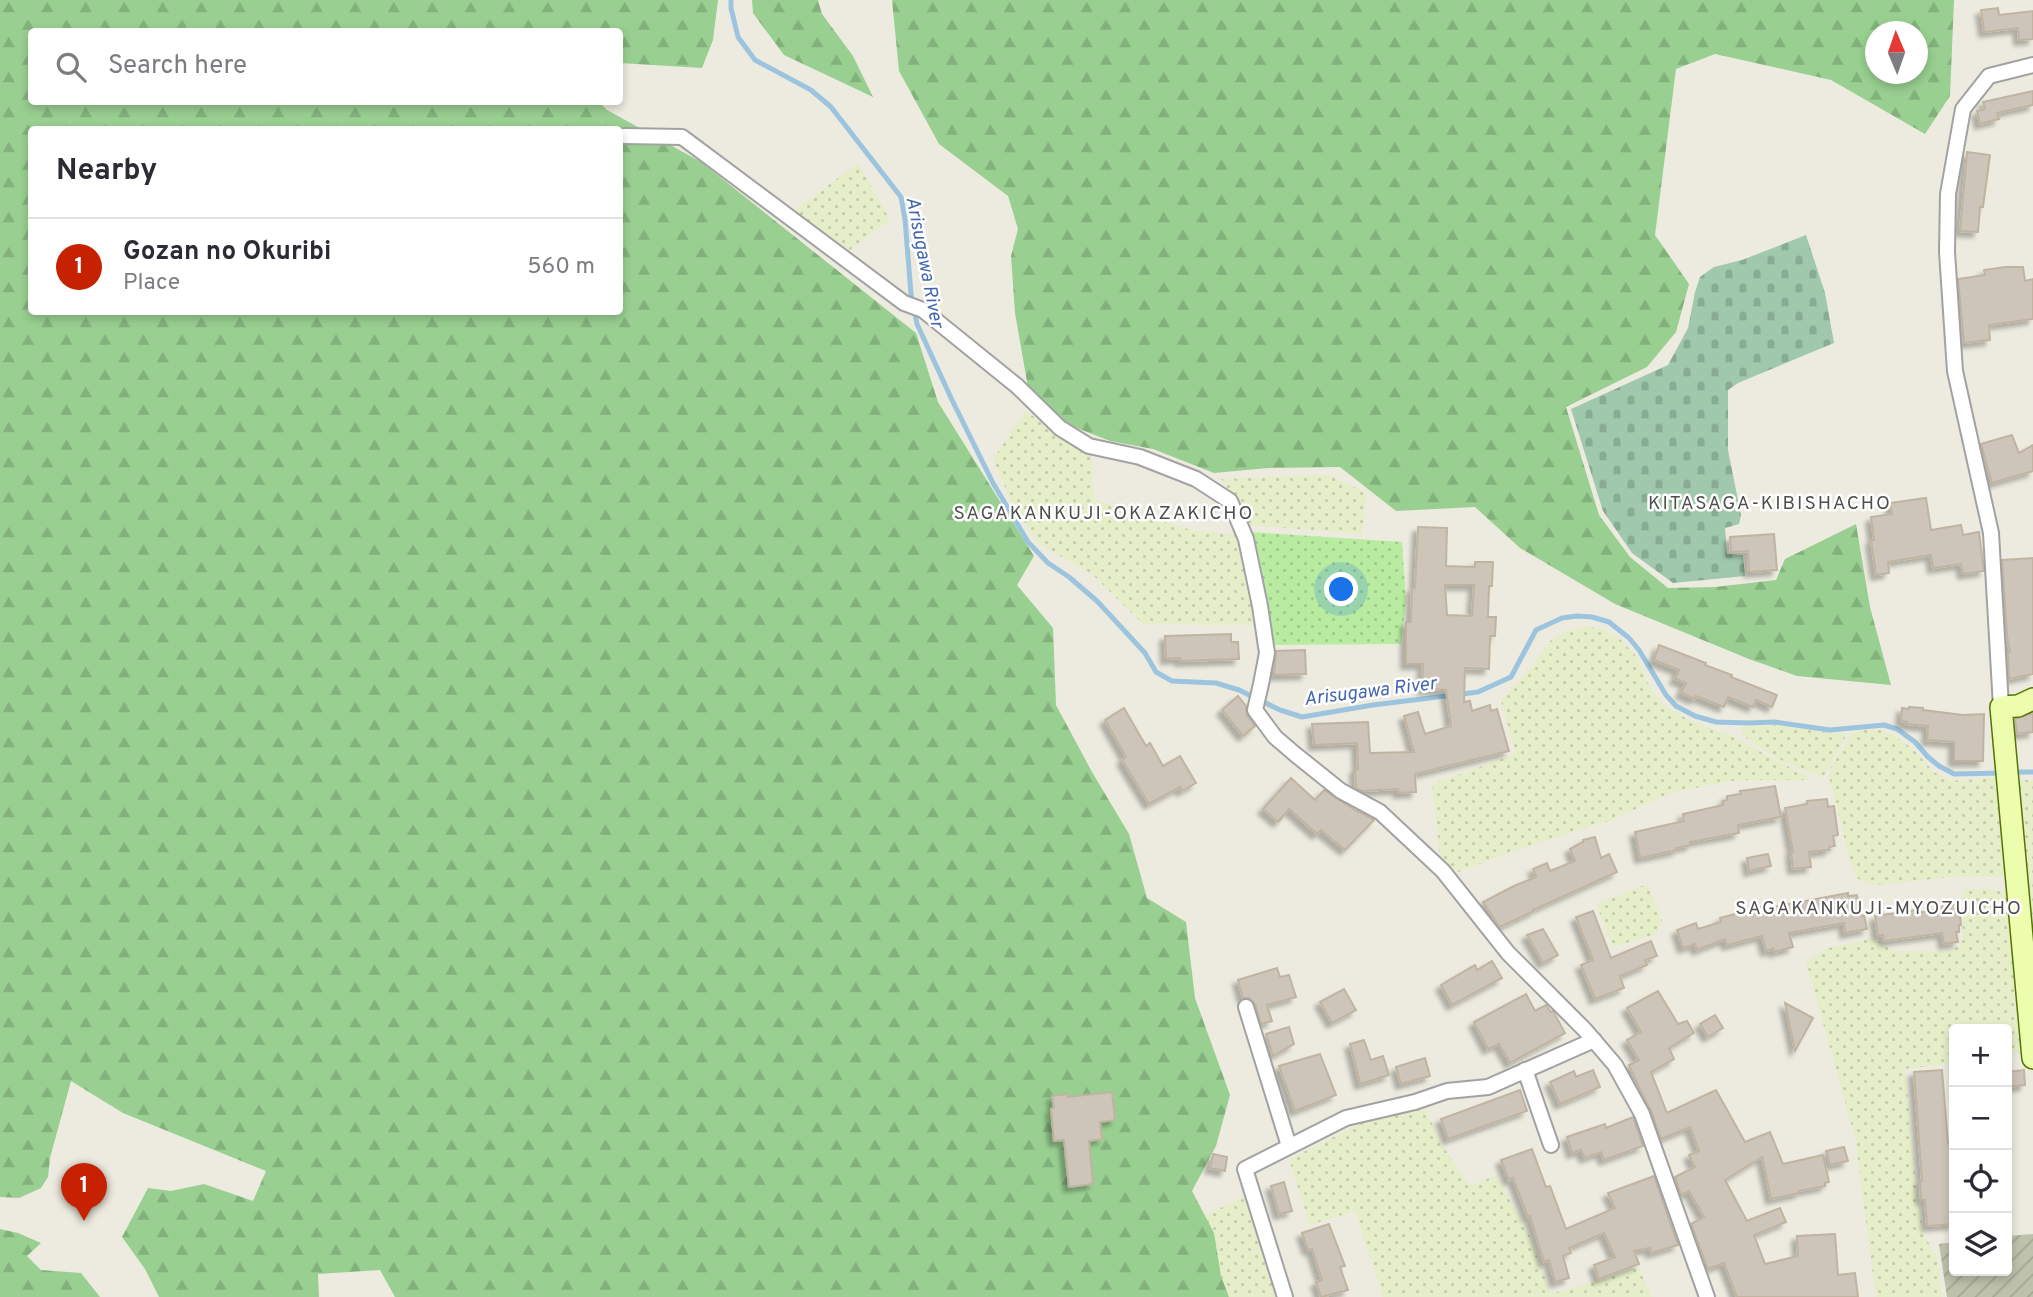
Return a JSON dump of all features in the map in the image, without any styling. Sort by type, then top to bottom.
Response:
[{"type":"main road","points":[[2033,699],[2018,706],[2001,707],[2033,1058]]},
{"type":"street","points":[[2001,707],[1991,533],[1955,371],[1947,252],[1948,194],[1963,109],[1989,76],[2033,65]]},
{"type":"street","points":[[624,136],[682,137],[904,303],[923,310],[1017,386],[1060,428],[1089,446],[1140,457],[1196,479],[1230,502],[1246,539],[1260,606],[1266,653],[1255,710],[1275,737],[1296,755],[1340,791],[1380,811],[1443,871],[1508,953],[1615,1065],[1642,1114],[1707,1297]]},
{"type":"street","points":[[1246,1007],[1290,1146]]},
{"type":"street","points":[[1285,1297],[1245,1169],[1346,1118],[1404,1105],[1447,1091],[1488,1087],[1594,1040]]},
{"type":"street","points":[[1525,1070],[1551,1145]]},
{"type":"shaded area","points":[[858,163],[890,220],[846,253],[791,213]]},
{"type":"shaded area","points":[[1025,411],[1091,453],[1094,500],[1191,530],[1237,535],[1255,625],[1143,624],[1092,574],[1039,544],[1014,508],[993,459]]},
{"type":"shaded area","points":[[1328,475],[1367,493],[1362,534],[1249,525],[1221,479]]},
{"type":"shaded area","points":[[1586,626],[1602,629],[1621,640],[1636,656],[1649,685],[1664,706],[1689,720],[1735,738],[1813,780],[1738,780],[1673,792],[1609,821],[1519,849],[1456,873],[1440,856],[1432,784],[1516,754],[1501,701],[1550,641],[1565,632]]},
{"type":"shaded area","points":[[1777,725],[1847,734],[1823,777],[1786,763],[1757,746],[1743,735],[1740,727]]},
{"type":"shaded area","points":[[1860,730],[1880,730],[1897,737],[1916,752],[1934,772],[1951,781],[2000,777],[2009,876],[1958,876],[1881,885],[1868,884],[1857,878],[1850,861],[1829,777],[1830,769],[1852,733]]},
{"type":"shaded area","points":[[2016,780],[2033,780],[2033,955]]},
{"type":"shaded area","points":[[1647,884],[1662,919],[1657,934],[1613,947],[1596,904]]},
{"type":"shaded area","points":[[1965,889],[1989,889],[2006,892],[2012,902],[2024,1052],[2012,1053],[2012,1024],[1949,1024],[1949,1064],[1905,1069],[1923,1234],[1937,1256],[1942,1297],[1876,1297],[1855,1138],[1806,962],[1824,949],[1873,938],[1894,951],[1948,951],[1959,946],[1962,939]]},
{"type":"shaded area","points":[[1424,1106],[1442,1145],[1470,1186],[1496,1175],[1530,1236],[1551,1294],[1639,1268],[1652,1297],[1383,1297],[1355,1211],[1310,1225],[1289,1159],[1360,1124]]},
{"type":"shaded area","points":[[1247,1194],[1280,1297],[1214,1297],[1187,1226]]},
{"type":"shaded area","points":[[2033,1234],[2033,1297],[1947,1297],[1939,1244],[1949,1243],[1949,1276],[2012,1276],[2012,1236]]},
{"type":"green space","points":[[0,0],[718,0],[713,40],[702,68],[623,63],[623,28],[28,28],[28,105],[602,105],[701,162],[916,333],[938,402],[1034,556],[1017,585],[1053,628],[1056,705],[1129,834],[1147,898],[1186,922],[1195,998],[1230,1095],[1216,1146],[1192,1191],[1214,1233],[1221,1276],[1229,1297],[395,1297],[380,1270],[318,1274],[319,1297],[159,1297],[145,1269],[122,1237],[148,1188],[171,1191],[204,1184],[253,1201],[266,1171],[123,1113],[71,1081],[50,1158],[48,1177],[41,1188],[19,1198],[0,1197]]},
{"type":"green space","points":[[752,0],[818,0],[822,14],[853,56],[873,97],[784,55],[753,13]]},
{"type":"green space","points":[[892,0],[1954,0],[1950,96],[1925,134],[1831,80],[1715,54],[1676,69],[1655,235],[1689,284],[1676,332],[1647,367],[1566,407],[1599,515],[1630,557],[1668,588],[1715,587],[1776,580],[1785,559],[1856,524],[1870,607],[1891,685],[1797,676],[1615,604],[1520,548],[1475,507],[1396,511],[1340,467],[1268,468],[1214,473],[1153,449],[1110,441],[1072,426],[1029,393],[1015,313],[1011,256],[1018,229],[1008,196],[939,144],[899,71]]},
{"type":"green space","points":[[1806,235],[1825,293],[1834,343],[1738,383],[1728,390],[1728,450],[1741,515],[1739,524],[1725,528],[1727,554],[1743,555],[1745,576],[1673,583],[1632,553],[1603,511],[1571,409],[1668,365],[1688,328],[1700,277],[1714,267],[1742,260]]},
{"type":"green space","points":[[1251,532],[1402,542],[1406,600],[1401,644],[1273,645]]},
{"type":"green space","points":[[0,1229],[41,1243],[27,1256],[41,1270],[81,1273],[100,1297],[0,1297]]},
{"type":"building","points":[[1998,8],[1999,15],[2033,11],[2033,39],[2019,40],[2018,28],[1984,32],[1981,10]]},
{"type":"building","points":[[2033,91],[2033,105],[1997,113],[1999,119],[1980,124],[1977,111],[1985,109],[1983,102]]},
{"type":"building","points":[[1967,152],[1990,155],[1978,232],[1960,231]]},
{"type":"building","points":[[2023,267],[2025,281],[2033,279],[2033,319],[1989,325],[1990,340],[1964,343],[1958,279],[1985,275],[1984,270]]},
{"type":"building","points":[[2012,435],[2019,453],[2033,445],[2033,471],[1992,483],[1981,444]]},
{"type":"building","points":[[1926,498],[1931,530],[1961,525],[1963,535],[1979,532],[1984,571],[1963,574],[1961,564],[1933,568],[1931,555],[1888,562],[1889,573],[1876,575],[1871,517],[1892,514],[1890,503]]},
{"type":"building","points":[[1418,527],[1447,528],[1446,566],[1475,567],[1475,562],[1493,562],[1488,617],[1496,617],[1495,636],[1490,636],[1489,669],[1465,668],[1464,702],[1470,701],[1472,711],[1490,705],[1491,711],[1497,709],[1509,751],[1415,774],[1416,792],[1399,793],[1398,789],[1362,791],[1356,788],[1357,743],[1314,745],[1312,724],[1368,722],[1370,753],[1414,752],[1404,716],[1418,712],[1425,734],[1451,726],[1446,690],[1422,689],[1423,664],[1406,664],[1406,622],[1411,622],[1412,588],[1415,588]],"holes":[[[1445,585],[1474,585],[1472,616],[1447,615]]]},
{"type":"building","points":[[1774,534],[1777,570],[1749,572],[1748,551],[1731,552],[1730,537]]},
{"type":"building","points":[[2033,558],[2033,674],[2009,679],[2010,652],[2002,560]]},
{"type":"building","points":[[1231,634],[1231,642],[1238,642],[1239,659],[1166,659],[1165,636]]},
{"type":"building","points":[[1659,645],[1777,695],[1772,707],[1756,700],[1753,707],[1728,697],[1724,707],[1681,693],[1686,683],[1675,679],[1679,670],[1654,660]]},
{"type":"building","points":[[1305,650],[1306,674],[1274,675],[1276,651]]},
{"type":"building","points":[[1238,696],[1255,726],[1243,736],[1222,710]]},
{"type":"building","points":[[1124,708],[1146,746],[1150,743],[1163,766],[1180,756],[1196,783],[1182,791],[1180,787],[1149,804],[1122,760],[1126,757],[1105,720]]},
{"type":"building","points":[[1902,708],[1963,715],[1984,714],[1983,761],[1954,761],[1954,742],[1927,740],[1928,726],[1901,721]]},
{"type":"building","points":[[2033,713],[2033,732],[2017,734],[2015,719]]},
{"type":"building","points":[[1291,778],[1315,800],[1324,790],[1374,820],[1345,850],[1321,830],[1317,834],[1289,809],[1278,822],[1263,809]]},
{"type":"building","points":[[1775,786],[1781,817],[1738,825],[1739,833],[1690,842],[1691,845],[1676,848],[1677,850],[1640,858],[1635,832],[1684,821],[1683,814],[1723,805],[1727,796],[1741,794],[1740,791]]},
{"type":"building","points":[[1827,799],[1828,807],[1834,806],[1838,835],[1833,836],[1835,846],[1829,847],[1829,850],[1809,852],[1811,867],[1793,869],[1793,852],[1785,808],[1807,804],[1807,801]]},
{"type":"building","points":[[1595,837],[1601,858],[1609,854],[1617,872],[1500,927],[1483,902],[1536,877],[1533,869],[1547,863],[1550,871],[1575,861],[1570,849],[1583,840]]},
{"type":"building","points":[[1768,854],[1771,866],[1749,871],[1747,858]]},
{"type":"building","points":[[1848,893],[1848,896],[1857,895],[1867,929],[1845,933],[1844,923],[1789,933],[1793,947],[1774,952],[1773,949],[1766,951],[1762,936],[1727,945],[1725,939],[1697,950],[1695,944],[1683,948],[1677,930],[1696,923],[1698,929],[1721,922],[1720,918],[1772,904],[1773,907]]},
{"type":"building","points":[[1959,904],[1961,925],[1959,932],[1956,932],[1958,942],[1944,944],[1942,933],[1884,941],[1883,935],[1878,936],[1875,916],[1916,910],[1916,913]]},
{"type":"building","points":[[1593,911],[1611,958],[1651,941],[1657,956],[1645,960],[1647,965],[1620,976],[1624,988],[1595,999],[1581,965],[1593,960],[1576,917]]},
{"type":"building","points":[[1543,929],[1558,955],[1543,963],[1527,935]]},
{"type":"building","points":[[1492,961],[1502,978],[1452,1005],[1441,985],[1475,965],[1477,970]]},
{"type":"building","points":[[1277,968],[1280,977],[1289,975],[1296,997],[1267,1005],[1272,1021],[1261,1024],[1255,1004],[1249,998],[1243,998],[1238,980]]},
{"type":"building","points":[[1344,989],[1356,1010],[1332,1023],[1320,1002]]},
{"type":"building","points":[[1658,991],[1678,1024],[1687,1021],[1694,1033],[1669,1048],[1674,1059],[1651,1072],[1667,1113],[1716,1090],[1745,1142],[1770,1132],[1783,1164],[1823,1155],[1829,1182],[1825,1183],[1825,1186],[1799,1193],[1771,1199],[1762,1157],[1725,1180],[1747,1221],[1780,1208],[1786,1222],[1754,1235],[1765,1264],[1798,1256],[1797,1236],[1835,1234],[1838,1275],[1855,1273],[1858,1297],[1737,1297],[1724,1263],[1708,1269],[1691,1224],[1704,1217],[1689,1191],[1681,1195],[1675,1177],[1695,1167],[1689,1155],[1699,1151],[1690,1127],[1661,1139],[1629,1065],[1639,1060],[1627,1040],[1641,1032],[1627,1008]]},
{"type":"building","points":[[1526,994],[1535,1011],[1546,1005],[1553,1011],[1565,1033],[1510,1063],[1499,1044],[1488,1049],[1474,1022]]},
{"type":"building","points":[[1785,1003],[1813,1018],[1795,1051]]},
{"type":"building","points":[[1715,1015],[1723,1028],[1708,1037],[1700,1024]]},
{"type":"building","points":[[1289,1027],[1294,1044],[1273,1056],[1266,1034]]},
{"type":"building","points":[[1364,1040],[1371,1060],[1383,1056],[1389,1075],[1360,1084],[1350,1044]]},
{"type":"building","points":[[1320,1054],[1336,1095],[1295,1111],[1279,1066]]},
{"type":"building","points":[[1425,1058],[1430,1076],[1401,1084],[1396,1067]]},
{"type":"building","points":[[1593,1070],[1600,1087],[1560,1104],[1550,1082],[1574,1071],[1576,1077]]},
{"type":"building","points":[[1942,1070],[1949,1143],[1949,1224],[1927,1226],[1925,1200],[1921,1200],[1914,1072]]},
{"type":"building","points":[[2024,1070],[2025,1085],[2012,1086],[2012,1071]]},
{"type":"building","points":[[1520,1090],[1527,1111],[1448,1139],[1441,1119]]},
{"type":"building","points":[[1112,1092],[1115,1120],[1100,1122],[1102,1139],[1089,1141],[1093,1184],[1069,1187],[1064,1140],[1054,1141],[1052,1096]]},
{"type":"building","points":[[1633,1117],[1643,1146],[1604,1160],[1601,1152],[1585,1158],[1581,1150],[1572,1153],[1567,1137],[1605,1124],[1606,1128]]},
{"type":"building","points":[[1844,1147],[1848,1161],[1830,1165],[1826,1151]]},
{"type":"building","points":[[1532,1149],[1566,1229],[1615,1208],[1608,1193],[1654,1176],[1678,1245],[1651,1253],[1650,1248],[1634,1251],[1639,1264],[1599,1279],[1594,1265],[1615,1257],[1604,1233],[1569,1248],[1571,1253],[1563,1256],[1569,1278],[1555,1282],[1549,1260],[1544,1262],[1530,1216],[1528,1217],[1513,1178],[1509,1180],[1501,1160]]},
{"type":"building","points":[[1213,1154],[1227,1157],[1225,1171],[1210,1168]]},
{"type":"building","points":[[1284,1182],[1292,1211],[1279,1214],[1271,1186]]},
{"type":"building","points":[[1329,1224],[1345,1266],[1340,1267],[1348,1290],[1321,1297],[1316,1282],[1322,1280],[1312,1249],[1308,1250],[1302,1233]]},
{"type":"waterway","name":"Arisugawa River","points":[[731,0],[738,37],[755,60],[811,90],[831,107],[901,197],[911,294],[917,324],[993,483],[1028,542],[1048,563],[1097,601],[1145,653],[1156,672],[1172,681],[1216,683],[1239,690],[1280,710],[1302,717],[1478,692],[1511,677],[1536,630],[1562,618],[1592,617],[1609,622],[1629,638],[1666,695],[1676,706],[1695,716],[1716,722],[1775,722],[1830,730],[1884,725],[1897,729],[1915,742],[1939,766],[1954,774],[2004,773]]},
{"type":"waterway","name":"Arisugawa River","points":[[2014,772],[2033,772]]},
{"type":"place","name":"Gozan no Okuribi","points":[[84,1221]]},
{"type":"district","name":"KITASAGA-KIBISHACHO","points":[[1770,502]]},
{"type":"district","name":"SAGAKANKUJI-OKAZAKICHO","points":[[1104,512]]},
{"type":"district","name":"SAGAKANKUJI-MYOZUICHO","points":[[1879,907]]}]
